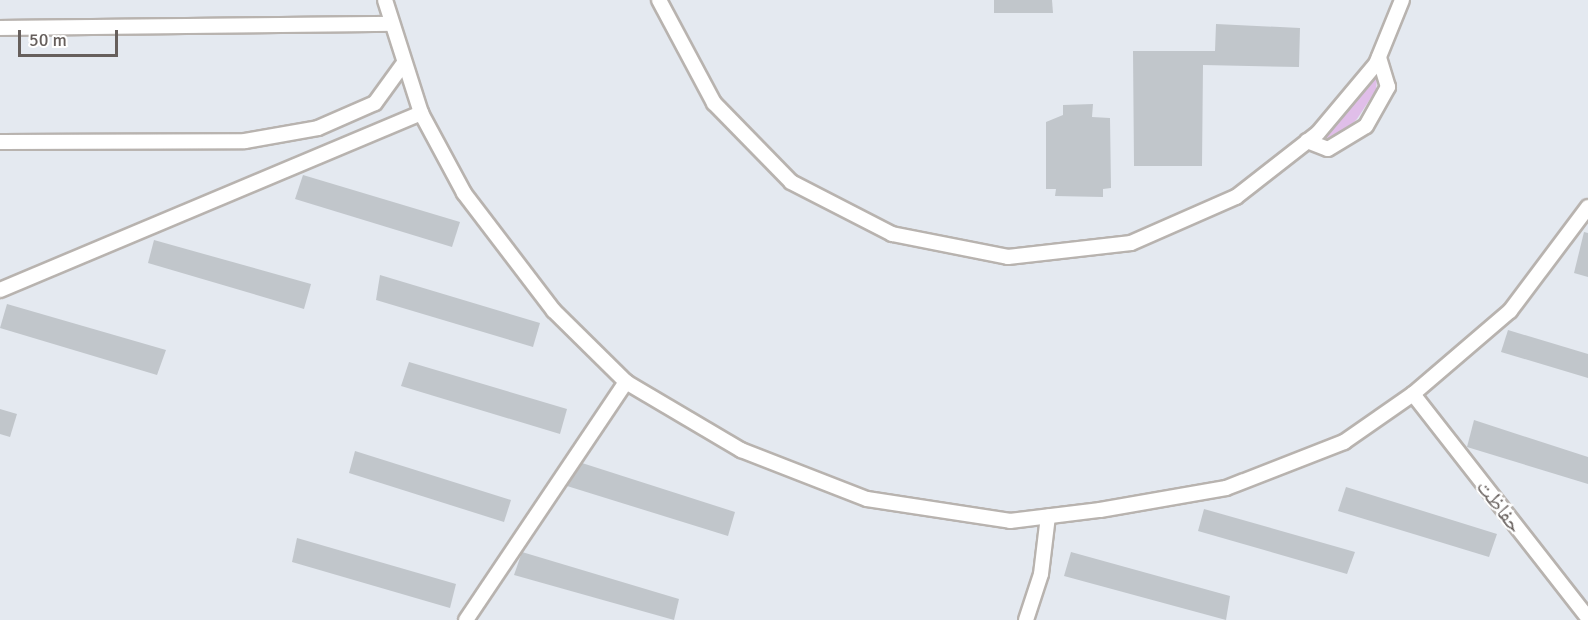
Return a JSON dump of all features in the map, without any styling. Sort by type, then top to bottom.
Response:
[{"type":"street","points":[[385,0],[422,113],[464,193],[554,311],[626,382],[741,450],[867,499],[1010,520],[1048,516],[1226,488],[1344,442],[1413,394],[1510,311],[1588,207]]},
{"type":"street","points":[[659,0],[714,103],[791,182],[892,234],[1008,257],[1131,243],[1236,198],[1307,141],[1379,57],[1402,0]]},
{"type":"street","points":[[0,28],[391,24]]},
{"type":"street","points":[[1307,141],[1328,149],[1366,126],[1388,87],[1379,57]]},
{"type":"street","points":[[0,142],[245,141],[318,128],[375,104],[404,63]]},
{"type":"street","points":[[0,290],[422,113]]},
{"type":"street","points":[[466,620],[626,382]]},
{"type":"street","name":"حفاظت","points":[[1413,394],[1588,618]]},
{"type":"street","points":[[1026,620],[1041,574],[1048,516]]},
{"type":"shaded area","points":[[1378,67],[1376,90],[1357,119],[1341,136],[1321,140]]},
{"type":"building","points":[[994,0],[1052,0],[1053,13],[994,13]]},
{"type":"building","points":[[1216,24],[1300,28],[1299,67],[1203,65],[1202,166],[1134,166],[1133,51],[1215,51]]},
{"type":"building","points":[[1093,104],[1092,117],[1110,118],[1111,188],[1103,189],[1103,197],[1055,196],[1056,189],[1046,189],[1046,122],[1063,115],[1063,105]]},
{"type":"building","points":[[303,175],[460,222],[452,247],[295,199]]},
{"type":"building","points":[[1584,232],[1588,233],[1588,277],[1574,273]]},
{"type":"building","points":[[154,240],[311,284],[304,309],[148,263]]},
{"type":"building","points":[[380,275],[540,323],[533,347],[376,300]]},
{"type":"building","points":[[7,304],[166,350],[157,375],[0,328]]},
{"type":"building","points":[[1508,330],[1588,354],[1588,378],[1501,352]]},
{"type":"building","points":[[409,362],[567,409],[560,434],[401,386]]},
{"type":"building","points":[[0,409],[17,414],[10,437],[0,434]]},
{"type":"building","points":[[1474,420],[1588,457],[1588,484],[1467,447]]},
{"type":"building","points":[[355,451],[511,500],[504,522],[349,473]]},
{"type":"building","points":[[582,463],[735,512],[728,536],[567,486]]},
{"type":"building","points":[[1346,487],[1497,534],[1489,557],[1338,511]]},
{"type":"building","points":[[1204,509],[1355,552],[1347,574],[1198,531]]},
{"type":"building","points":[[297,538],[456,584],[450,608],[292,562]]},
{"type":"building","points":[[522,552],[679,599],[674,620],[514,575]]},
{"type":"building","points":[[1071,552],[1230,596],[1226,620],[1064,576]]}]
